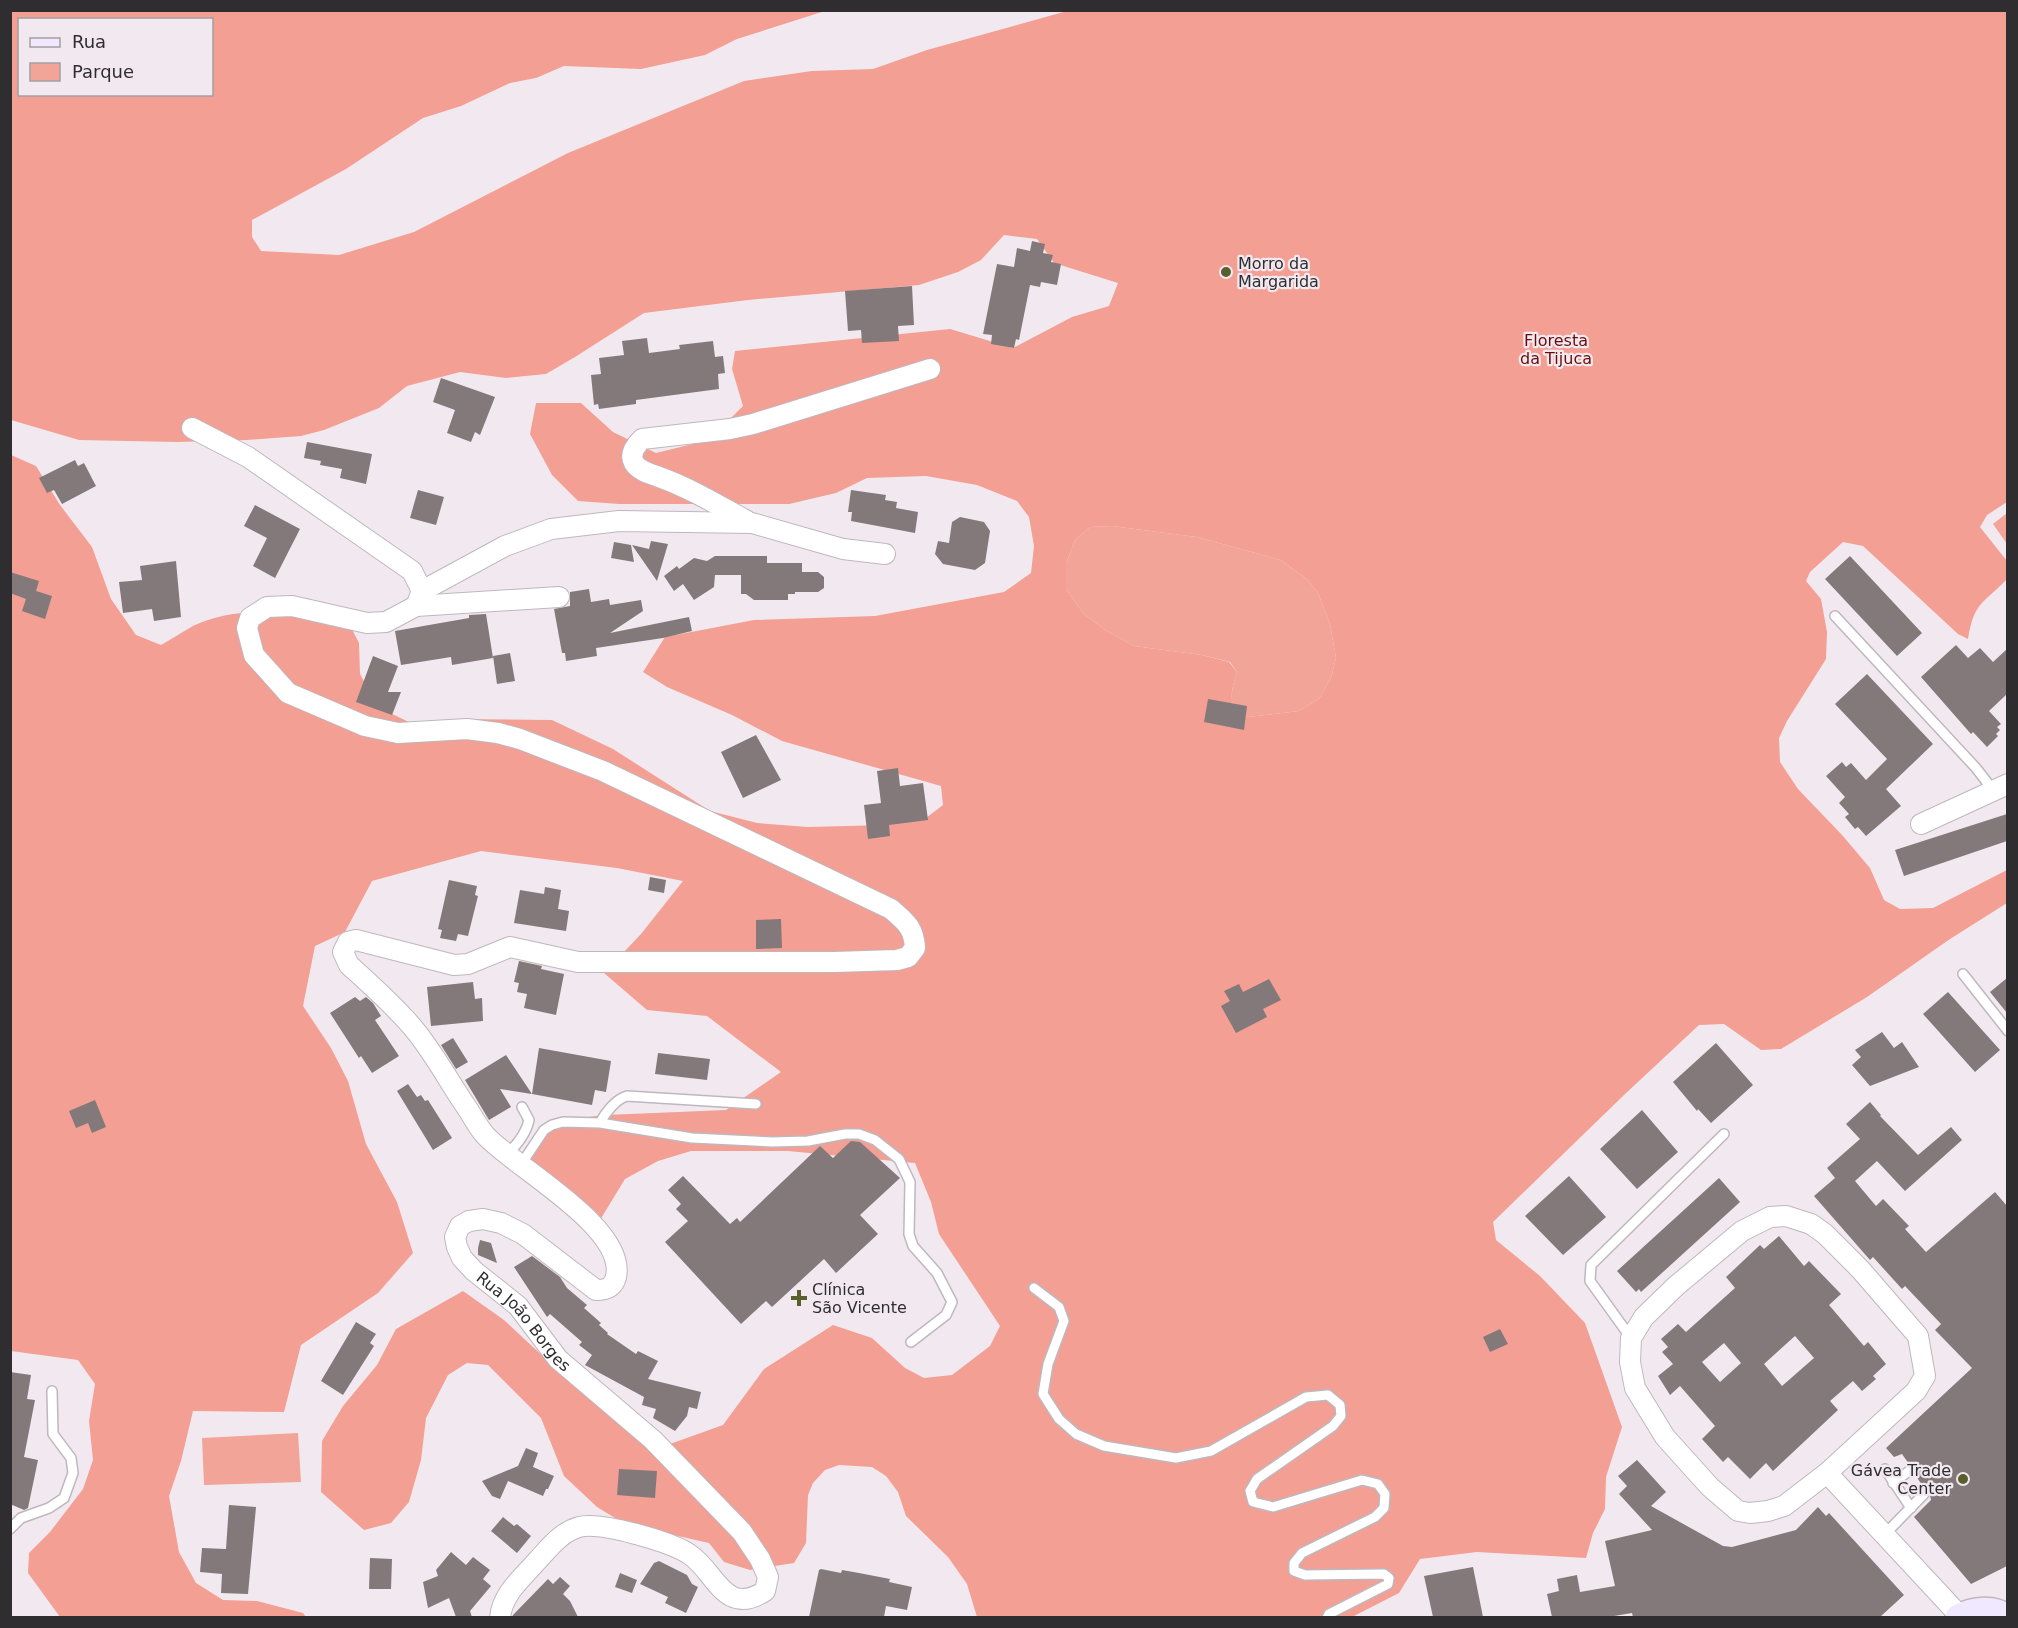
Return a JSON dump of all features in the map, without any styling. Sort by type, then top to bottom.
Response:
[{"type":"street","points":[[885,554],[843,549],[752,523],[683,486],[643,471],[634,463],[634,447],[642,439],[730,429],[753,424],[930,369]]},
{"type":"street","points":[[192,428],[248,457],[412,571],[419,599]]},
{"type":"street","points":[[419,599],[505,546],[551,529],[619,521],[752,523]]},
{"type":"street","points":[[419,599],[559,597]]},
{"type":"street","name":"Rua João Borges","points":[[419,599],[386,622],[367,623],[292,606],[267,607],[250,618],[247,628],[254,655],[288,693],[365,726],[398,733],[467,729],[498,733],[520,739],[603,771],[891,909],[908,924],[915,938],[915,948],[908,957],[897,960],[834,962],[578,962],[510,947],[468,964],[454,964],[356,940],[348,942],[343,952],[349,965],[414,1028],[484,1134],[513,1160],[586,1215],[600,1231],[614,1257],[616,1275],[612,1286],[605,1290],[596,1290],[523,1234],[501,1223],[483,1219],[468,1221],[460,1226],[456,1237],[462,1257],[474,1271],[518,1306],[558,1359],[653,1440],[742,1532],[760,1559],[768,1577],[765,1591],[755,1598],[739,1599],[724,1592],[690,1554],[637,1533],[595,1526],[580,1527],[566,1532],[555,1541],[510,1591],[501,1606],[500,1617]]},
{"type":"street","points":[[1921,824],[2002,784]]},
{"type":"street","points":[[1786,1216],[1811,1224],[1825,1234],[1860,1269],[1918,1336],[1925,1376],[1916,1391],[1827,1473],[1784,1506],[1750,1513],[1738,1511],[1710,1487],[1665,1437],[1635,1389],[1630,1362],[1631,1338],[1644,1317],[1660,1301],[1742,1231],[1770,1217],[1786,1216]]},
{"type":"street","points":[[1827,1473],[1960,1617],[1983,1611],[2006,1614]]},
{"type":"lane","points":[[1835,616],[1976,768],[2002,784]]},
{"type":"lane","points":[[1963,974],[2007,1031]]},
{"type":"lane","points":[[600,1123],[605,1114],[627,1096],[756,1104]]},
{"type":"lane","points":[[513,1160],[528,1125],[529,1119],[522,1107]]},
{"type":"lane","points":[[513,1160],[544,1130],[563,1122],[600,1123],[692,1138],[808,1142],[844,1134],[860,1134],[875,1140],[899,1159],[910,1182],[909,1234],[913,1246],[937,1273],[952,1302],[946,1315],[911,1342]]},
{"type":"lane","points":[[1631,1338],[1590,1281],[1591,1264],[1724,1134]]},
{"type":"lane","points":[[1034,1288],[1059,1307],[1064,1321],[1048,1364],[1043,1394],[1059,1419],[1076,1434],[1104,1446],[1176,1458],[1210,1452],[1306,1397],[1328,1395],[1340,1405],[1341,1416],[1333,1426],[1257,1479],[1250,1491],[1253,1502],[1274,1507],[1362,1480],[1378,1484],[1385,1494],[1384,1508],[1375,1517],[1302,1553],[1294,1563],[1294,1571],[1305,1575],[1384,1574],[1389,1578],[1388,1584],[1327,1617]]},
{"type":"lane","points":[[10,1528],[21,1518],[49,1508],[64,1498],[73,1473],[71,1458],[53,1434],[52,1391]]},
{"type":"lane","points":[[1885,1469],[1911,1508]]},
{"type":"lane","points":[[1893,1483],[1909,1471]]},
{"type":"lane","points":[[1885,1534],[1924,1494]]},
{"type":"green space","name":"Floresta da Tijuca","points":[[11,11],[825,11],[737,39],[705,55],[641,69],[564,66],[536,78],[510,83],[461,106],[423,118],[346,169],[252,220],[252,237],[261,251],[339,255],[414,232],[568,153],[744,81],[812,71],[873,69],[927,50],[1067,11],[2007,11],[2007,502],[1987,515],[1980,527],[2007,561],[2007,579],[1977,610],[1968,639],[1958,634],[1863,546],[1843,542],[1810,572],[1806,581],[1821,599],[1827,632],[1826,659],[1787,721],[1779,738],[1780,762],[1798,789],[1870,868],[1884,900],[1900,909],[1933,908],[2007,870],[2007,903],[1950,939],[1867,997],[1781,1049],[1761,1050],[1724,1024],[1699,1025],[1493,1222],[1496,1240],[1540,1276],[1585,1323],[1622,1427],[1606,1477],[1605,1509],[1593,1533],[1586,1558],[1477,1552],[1420,1559],[1399,1593],[1352,1617],[977,1617],[967,1584],[948,1557],[906,1516],[898,1492],[886,1476],[872,1467],[839,1465],[825,1470],[813,1483],[808,1495],[806,1543],[794,1563],[750,1570],[724,1562],[709,1543],[625,1524],[597,1507],[564,1476],[541,1418],[488,1365],[467,1363],[448,1375],[426,1418],[421,1460],[409,1502],[391,1523],[364,1530],[321,1492],[322,1441],[343,1406],[377,1365],[396,1329],[463,1291],[504,1320],[591,1401],[636,1435],[670,1444],[723,1425],[764,1369],[833,1325],[872,1338],[905,1368],[924,1378],[952,1375],[990,1346],[1000,1326],[939,1234],[931,1202],[915,1163],[788,1151],[691,1151],[658,1161],[625,1179],[600,1220],[527,1159],[559,1120],[606,1115],[726,1110],[781,1072],[707,1016],[647,1010],[604,973],[641,934],[683,881],[617,868],[481,851],[372,881],[345,932],[315,946],[303,1006],[331,1048],[348,1081],[366,1144],[397,1202],[413,1253],[378,1293],[301,1345],[284,1412],[193,1411],[181,1461],[169,1496],[179,1552],[196,1583],[223,1600],[257,1601],[303,1613],[306,1617],[60,1617],[28,1573],[29,1553],[50,1532],[83,1489],[93,1460],[89,1421],[95,1384],[78,1360],[11,1351],[11,455],[36,466],[60,505],[92,547],[111,599],[136,635],[161,645],[193,626],[211,619],[249,612],[346,618],[359,643],[360,674],[378,707],[419,727],[450,719],[552,720],[613,749],[710,811],[757,823],[808,827],[885,825],[926,818],[943,805],[941,786],[782,741],[732,715],[667,687],[643,672],[665,637],[754,620],[875,616],[1004,592],[1031,573],[1034,546],[1029,517],[1017,501],[977,485],[926,476],[867,478],[836,493],[789,504],[619,504],[578,501],[552,475],[530,434],[536,403],[581,403],[613,432],[656,453],[709,440],[743,406],[732,369],[735,351],[950,329],[1013,348],[1072,317],[1109,306],[1118,283],[1054,263],[1037,239],[1004,235],[981,260],[958,272],[919,285],[748,300],[644,313],[546,374],[506,378],[460,372],[407,386],[379,408],[324,430],[301,436],[177,442],[79,440],[11,420]],"holes":[[[1112,526],[1197,537],[1281,560],[1308,580],[1318,593],[1330,624],[1336,658],[1331,678],[1319,699],[1299,711],[1240,718],[1232,701],[1232,690],[1237,672],[1229,662],[1202,655],[1134,646],[1105,630],[1083,613],[1066,589],[1066,564],[1075,540],[1090,527]]]},
{"type":"green space","points":[[2007,513],[2007,544],[1993,524]]},
{"type":"green space","points":[[1112,526],[1197,537],[1281,560],[1308,580],[1318,593],[1330,624],[1336,658],[1331,678],[1319,699],[1299,711],[1240,718],[1232,701],[1232,690],[1237,672],[1230,662],[1202,655],[1134,646],[1105,630],[1083,613],[1066,589],[1066,564],[1075,540],[1090,527]]},
{"type":"green space","points":[[298,1433],[301,1482],[204,1485],[202,1438]]},
{"type":"building","points":[[1032,241],[1045,244],[1043,253],[1053,255],[1051,262],[1061,264],[1057,285],[1041,282],[1040,287],[1030,285],[1019,340],[1016,339],[1014,348],[991,344],[992,335],[983,334],[997,264],[1014,267],[1017,248],[1030,251]]},
{"type":"building","points":[[912,286],[914,325],[898,326],[899,341],[862,343],[861,330],[848,331],[845,291]]},
{"type":"building","points":[[647,338],[649,353],[680,349],[679,345],[713,341],[715,357],[723,356],[725,373],[718,374],[719,389],[636,400],[636,404],[599,409],[598,404],[594,405],[591,375],[601,374],[599,358],[624,355],[622,341]]},
{"type":"building","points":[[441,378],[495,397],[480,435],[475,432],[471,442],[447,433],[455,410],[433,402]]},
{"type":"building","points":[[307,442],[372,454],[366,484],[340,478],[342,469],[320,465],[321,461],[304,458]]},
{"type":"building","points":[[75,460],[78,466],[84,463],[96,486],[62,504],[54,490],[47,493],[39,478]]},
{"type":"building","points":[[418,490],[444,497],[436,525],[410,518]]},
{"type":"building","points":[[851,490],[886,495],[885,500],[897,502],[896,508],[918,512],[915,533],[851,521],[852,512],[848,512]]},
{"type":"building","points":[[255,505],[300,529],[275,578],[253,566],[267,538],[244,526]]},
{"type":"building","points":[[960,517],[984,522],[990,531],[985,563],[975,570],[943,564],[935,554],[938,541],[949,543],[952,522]]},
{"type":"building","points":[[651,541],[668,544],[657,581],[632,545],[649,549]]},
{"type":"building","points":[[614,542],[631,545],[634,562],[611,558]]},
{"type":"building","points":[[715,556],[767,556],[767,563],[802,563],[802,572],[818,572],[824,577],[824,588],[818,592],[788,594],[788,600],[754,600],[746,594],[741,594],[741,575],[715,575],[714,587],[694,600],[683,584],[674,591],[664,576],[677,566],[679,569],[694,558],[707,561]]},
{"type":"building","points":[[1850,556],[1922,633],[1897,656],[1825,579]]},
{"type":"building","points":[[176,561],[181,617],[154,621],[152,609],[123,613],[119,582],[142,580],[140,566]]},
{"type":"building","points":[[10,572],[39,581],[36,591],[52,596],[45,619],[22,611],[26,599],[10,593]]},
{"type":"building","points":[[589,589],[591,602],[609,599],[610,605],[641,600],[643,611],[610,633],[689,617],[692,631],[663,638],[596,648],[597,656],[566,661],[565,653],[562,653],[554,609],[570,606],[570,592]]},
{"type":"building","points":[[486,614],[493,658],[452,665],[451,657],[401,665],[395,631],[469,618],[469,615]]},
{"type":"building","points":[[1956,645],[1968,658],[1980,648],[1993,662],[2007,649],[2007,694],[1989,711],[2001,724],[1997,727],[2000,730],[1996,734],[1998,736],[1987,747],[1973,732],[1971,734],[1921,677]]},
{"type":"building","points":[[510,653],[515,681],[497,684],[493,656]]},
{"type":"building","points":[[373,656],[398,666],[388,692],[401,692],[392,715],[356,702]]},
{"type":"building","points":[[1867,674],[1933,744],[1886,789],[1901,806],[1866,836],[1858,827],[1855,829],[1845,817],[1849,814],[1839,803],[1845,797],[1826,776],[1842,762],[1846,767],[1851,763],[1866,780],[1887,759],[1835,704]]},
{"type":"building","points":[[1208,699],[1247,706],[1244,730],[1204,722]]},
{"type":"building","points":[[756,735],[781,780],[743,798],[721,752]]},
{"type":"building","points":[[898,768],[900,786],[923,783],[928,820],[889,825],[890,836],[868,839],[864,805],[881,803],[877,771]]},
{"type":"building","points":[[2007,814],[2007,841],[1904,876],[1895,850]]},
{"type":"building","points":[[650,877],[666,880],[664,893],[648,890]]},
{"type":"building","points":[[449,880],[477,886],[475,895],[478,896],[468,936],[458,934],[456,941],[440,938],[442,930],[438,929]]},
{"type":"building","points":[[545,887],[561,890],[558,909],[569,911],[566,931],[514,923],[520,890],[544,894]]},
{"type":"building","points":[[781,919],[782,948],[756,949],[756,920]]},
{"type":"building","points":[[519,961],[564,974],[556,1015],[524,1008],[527,994],[517,992],[519,983],[514,982]]},
{"type":"building","points":[[2007,978],[2007,1013],[1990,992]]},
{"type":"building","points":[[1269,979],[1281,1000],[1263,1009],[1267,1017],[1236,1033],[1221,1006],[1230,1001],[1224,991],[1239,984],[1243,992]]},
{"type":"building","points":[[473,982],[475,999],[482,998],[483,1021],[431,1026],[427,987]]},
{"type":"building","points":[[1948,992],[2000,1050],[1975,1072],[1923,1014]]},
{"type":"building","points":[[355,997],[360,1001],[366,997],[373,1003],[381,1016],[375,1020],[399,1056],[372,1073],[361,1056],[359,1058],[330,1013]]},
{"type":"building","points":[[1882,1032],[1894,1048],[1902,1042],[1919,1067],[1870,1086],[1852,1065],[1861,1057],[1855,1050]]},
{"type":"building","points":[[453,1038],[468,1062],[456,1069],[441,1045]]},
{"type":"building","points":[[1716,1043],[1753,1085],[1711,1123],[1698,1109],[1697,1111],[1673,1082]]},
{"type":"building","points":[[539,1048],[611,1061],[606,1092],[595,1090],[592,1105],[532,1094]]},
{"type":"building","points":[[658,1053],[710,1059],[707,1080],[655,1074]]},
{"type":"building","points":[[506,1055],[532,1094],[500,1089],[511,1107],[489,1120],[465,1080]]},
{"type":"building","points":[[408,1084],[417,1097],[421,1095],[425,1101],[428,1100],[452,1138],[433,1150],[397,1091]]},
{"type":"building","points":[[95,1100],[106,1127],[92,1133],[88,1123],[76,1128],[69,1111]]},
{"type":"building","points":[[1870,1102],[1880,1116],[1918,1155],[1951,1127],[1962,1140],[1905,1191],[1877,1161],[1855,1181],[1876,1206],[1883,1199],[1909,1226],[1905,1229],[1926,1252],[1995,1192],[2007,1206],[2007,1566],[1971,1584],[1914,1517],[1931,1500],[1929,1490],[1923,1487],[1915,1474],[1915,1467],[1909,1464],[1902,1454],[1894,1457],[1886,1448],[1972,1368],[1935,1330],[1941,1324],[1905,1286],[1902,1289],[1873,1257],[1870,1260],[1814,1196],[1835,1178],[1827,1168],[1860,1139],[1846,1124]]},
{"type":"building","points":[[1642,1110],[1678,1152],[1637,1189],[1600,1149]]},
{"type":"building","points":[[851,1141],[860,1142],[900,1178],[860,1215],[878,1234],[836,1273],[824,1259],[772,1307],[766,1301],[741,1324],[665,1242],[688,1221],[676,1209],[681,1204],[668,1190],[683,1176],[730,1224],[737,1218],[740,1222],[820,1146],[833,1158]]},
{"type":"building","points":[[1569,1176],[1606,1217],[1563,1255],[1525,1216]]},
{"type":"building","points":[[1719,1178],[1740,1202],[1641,1292],[1639,1289],[1636,1292],[1617,1271]]},
{"type":"building","points":[[1779,1236],[1804,1266],[1809,1261],[1841,1294],[1829,1305],[1864,1346],[1868,1342],[1886,1364],[1873,1376],[1876,1379],[1862,1391],[1853,1381],[1830,1401],[1838,1410],[1773,1471],[1766,1463],[1750,1479],[1728,1457],[1723,1462],[1702,1439],[1715,1426],[1680,1386],[1670,1395],[1658,1376],[1673,1364],[1662,1352],[1668,1347],[1661,1339],[1678,1324],[1686,1332],[1735,1288],[1726,1277],[1760,1245],[1764,1249]],"holes":[[[1795,1336],[1814,1358],[1782,1386],[1764,1364]],[[1724,1343],[1741,1363],[1720,1382],[1702,1362]]]},
{"type":"building","points":[[480,1240],[491,1243],[497,1263],[478,1255]]},
{"type":"building","points":[[532,1256],[560,1277],[567,1288],[587,1305],[584,1308],[601,1323],[599,1325],[607,1334],[636,1354],[638,1351],[658,1361],[648,1379],[701,1392],[697,1409],[689,1407],[687,1416],[675,1431],[653,1418],[656,1409],[642,1405],[644,1397],[585,1365],[592,1355],[579,1345],[582,1342],[550,1314],[547,1317],[514,1267]]},
{"type":"building","points":[[356,1322],[376,1334],[370,1343],[374,1346],[343,1395],[321,1381]]},
{"type":"building","points":[[1500,1329],[1508,1344],[1490,1352],[1483,1337]]},
{"type":"building","points":[[10,1372],[31,1375],[27,1399],[35,1400],[24,1457],[38,1460],[28,1508],[24,1510],[10,1504]]},
{"type":"building","points":[[526,1448],[538,1453],[533,1467],[554,1476],[548,1489],[543,1496],[508,1481],[500,1499],[492,1496],[482,1481],[518,1466]]},
{"type":"building","points":[[1637,1460],[1666,1492],[1651,1506],[1723,1546],[1732,1547],[1796,1530],[1818,1507],[1826,1516],[1829,1513],[1904,1595],[1880,1617],[1633,1617],[1632,1613],[1608,1617],[1552,1617],[1547,1594],[1559,1591],[1557,1579],[1577,1575],[1580,1592],[1615,1586],[1605,1541],[1652,1530],[1619,1494],[1627,1486],[1618,1476]]},
{"type":"building","points":[[619,1469],[657,1471],[655,1498],[617,1495]]},
{"type":"building","points":[[229,1505],[256,1507],[248,1594],[221,1593],[222,1574],[200,1572],[202,1548],[226,1549]]},
{"type":"building","points":[[503,1517],[514,1526],[517,1524],[531,1536],[517,1553],[491,1531]]},
{"type":"building","points":[[451,1552],[466,1565],[473,1557],[490,1570],[483,1579],[491,1586],[470,1611],[472,1617],[456,1617],[449,1598],[428,1608],[423,1582],[438,1576],[436,1570]]},
{"type":"building","points":[[370,1558],[392,1559],[391,1589],[369,1589]]},
{"type":"building","points":[[659,1561],[687,1575],[692,1584],[698,1587],[686,1613],[665,1603],[668,1597],[640,1584],[654,1563]]},
{"type":"building","points":[[1473,1567],[1483,1617],[1433,1617],[1424,1576]]},
{"type":"building","points":[[821,1569],[841,1573],[842,1570],[890,1579],[889,1582],[912,1587],[907,1610],[886,1606],[884,1617],[809,1617]]},
{"type":"building","points":[[620,1573],[637,1580],[632,1593],[615,1587]]},
{"type":"building","points":[[560,1577],[570,1586],[563,1594],[570,1601],[578,1617],[512,1617],[548,1579],[553,1584]]},
{"type":"place","name":"Morro da Margarida","points":[[1226,272]]},
{"type":"place","name":"Clínica São Vicente","points":[[799,1298]]},
{"type":"place","name":"Gávea Trade Center","points":[[1963,1479]]}]
